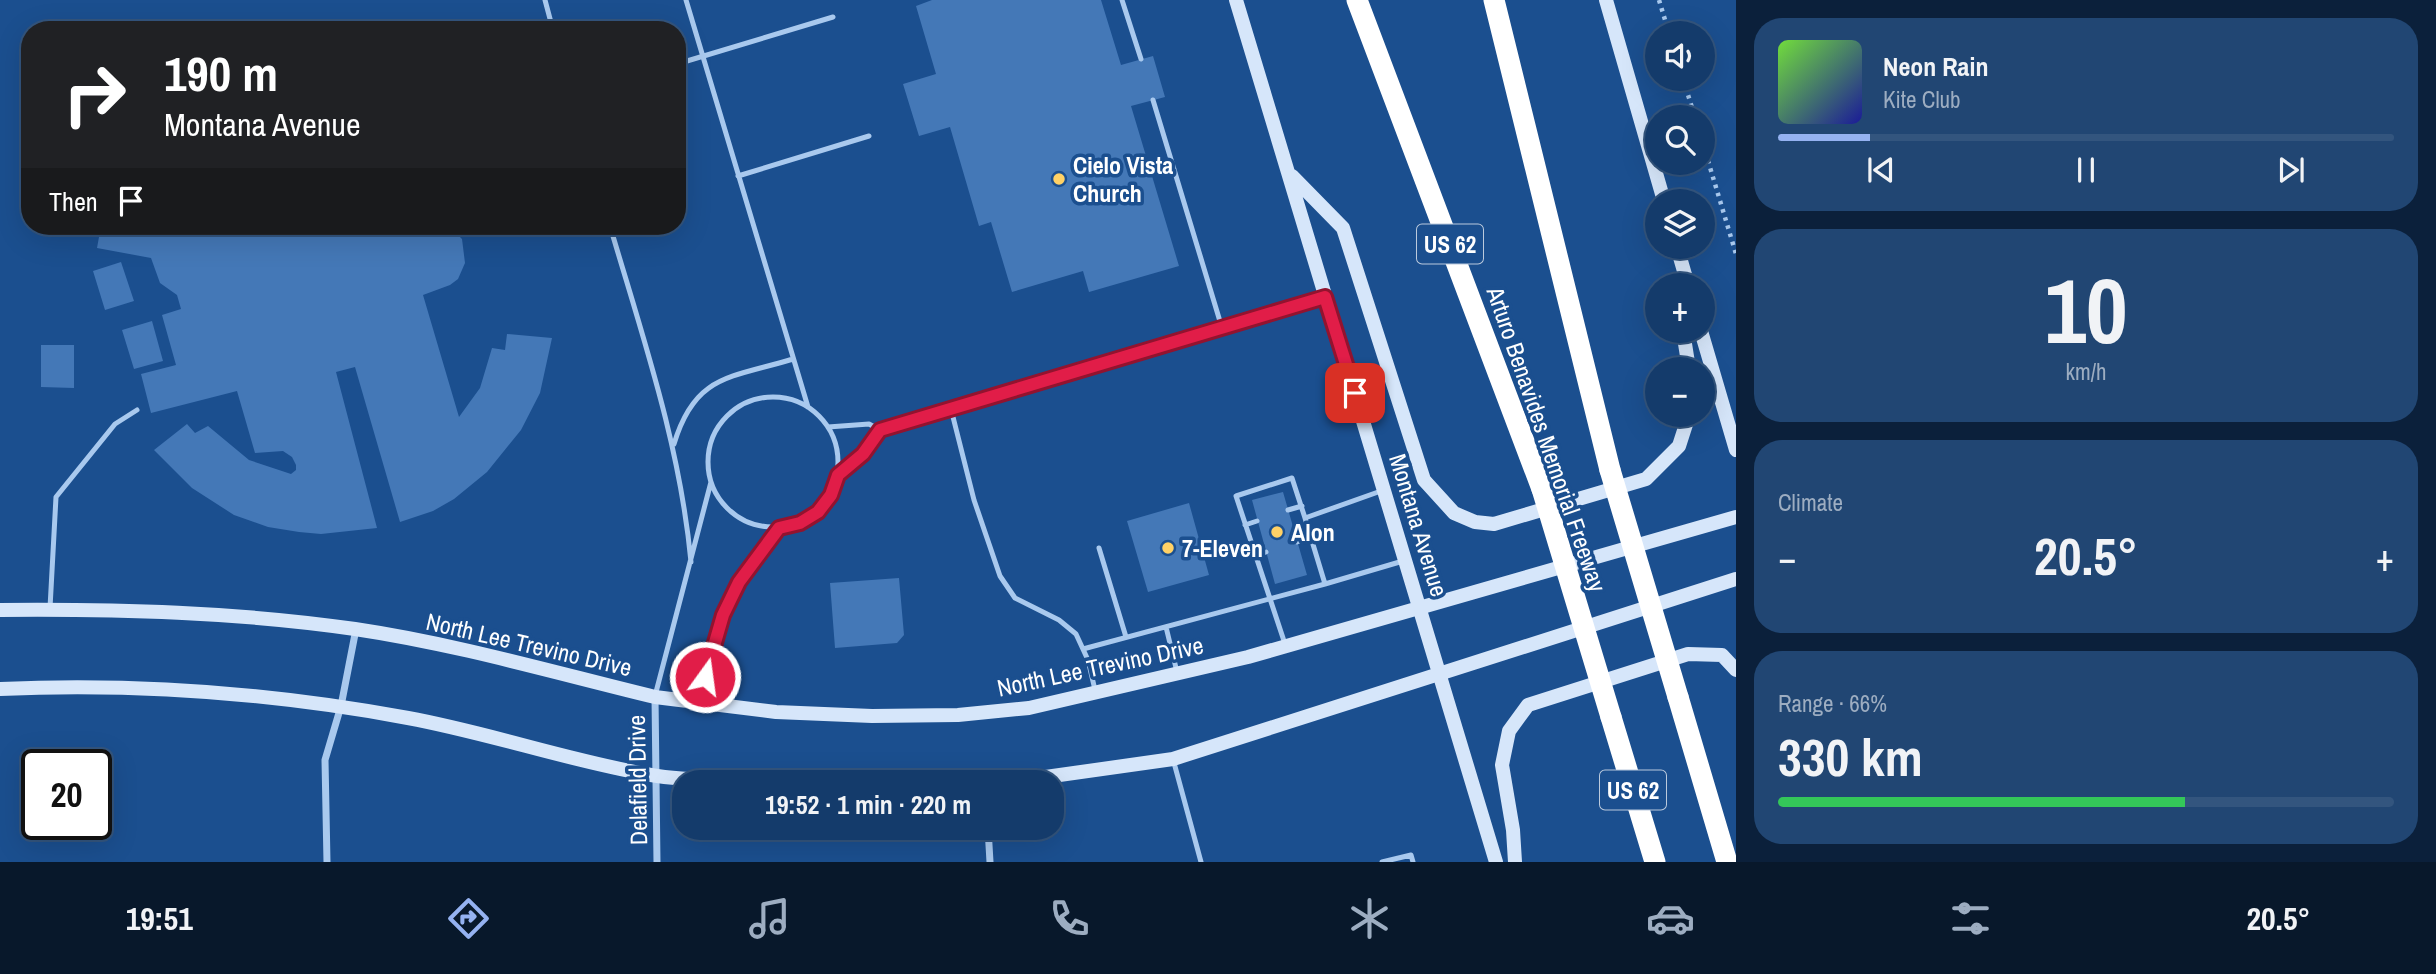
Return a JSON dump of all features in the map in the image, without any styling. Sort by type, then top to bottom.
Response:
[{"type":"highway","name":"Arturo Benavides Memorial Freeway","points":[[1357,0],[1542,489],[1655,862]]},
{"type":"highway","name":"Arturo Benavides Memorial Freeway","points":[[1494,0],[1610,470],[1727,862]]},
{"type":"main road","name":"Montana Avenue","points":[[1236,0],[1291,175],[1325,297],[1442,676],[1496,862]]},
{"type":"main road","points":[[1606,0],[1661,189]]},
{"type":"main road","points":[[1291,175],[1343,228],[1424,480],[1454,513],[1475,522],[1494,524],[1646,479],[1679,446],[1685,427]]},
{"type":"main road","points":[[1705,343],[1736,450]]},
{"type":"main road","name":"North Lee Trevino Drive","points":[[0,610],[116,609],[239,616],[356,629],[655,697],[776,712],[872,716],[958,715],[1029,708],[1178,674],[1421,609],[1736,517]]},
{"type":"main road","points":[[1064,774],[1173,759],[1442,676],[1736,579]]},
{"type":"main road","points":[[1515,862],[1513,830],[1502,765],[1509,731],[1528,705],[1688,654],[1722,655],[1736,670]]},
{"type":"main road","points":[[0,689],[61,686],[194,691],[341,706],[424,722],[654,776],[672,777]]},
{"type":"street","points":[[327,862],[325,760],[341,706],[356,629]]},
{"type":"street","name":"Delafield Drive","points":[[655,697],[657,862]]},
{"type":"street","points":[[989,840],[990,862]]},
{"type":"lane","points":[[545,0],[551,21]]},
{"type":"lane","points":[[686,0],[808,407]]},
{"type":"lane","points":[[1122,0],[1141,59]]},
{"type":"lane","points":[[686,62],[833,17]]},
{"type":"lane","points":[[1153,100],[1222,328]]},
{"type":"lane","points":[[738,176],[869,136]]},
{"type":"lane","points":[[613,235],[674,444],[685,499],[691,562]]},
{"type":"lane","points":[[838,475],[863,454],[880,430],[1325,297]]},
{"type":"lane","points":[[674,444],[690,404],[699,393],[714,383],[793,359]]},
{"type":"lane","points":[[760,397],[782,397],[808,407],[828,427],[839,453],[838,475],[831,495],[818,512],[800,523],[779,528],[757,526],[737,517],[721,502],[711,482],[707,461],[712,439],[723,420],[740,406],[760,397]]},
{"type":"lane","points":[[951,409],[972,494],[1000,576],[1015,598],[1059,620],[1076,634],[1096,693]]},
{"type":"lane","points":[[50,609],[56,497],[115,424],[137,410]]},
{"type":"lane","points":[[828,427],[869,424],[880,430]]},
{"type":"lane","points":[[1286,646],[1236,496],[1292,478],[1325,584]]},
{"type":"lane","points":[[655,697],[711,482]]},
{"type":"lane","points":[[1305,518],[1384,490]]},
{"type":"lane","points":[[1289,510],[1302,506]]},
{"type":"lane","points":[[1245,526],[1257,521]]},
{"type":"lane","points":[[699,703],[723,615],[739,582],[779,528]]},
{"type":"lane","points":[[1297,542],[1312,537]]},
{"type":"lane","points":[[1099,548],[1126,638]]},
{"type":"lane","points":[[1255,555],[1266,552]]},
{"type":"lane","points":[[1083,649],[1270,600],[1406,560]]},
{"type":"lane","points":[[1166,627],[1178,674]]},
{"type":"lane","points":[[1173,759],[1201,862]]},
{"type":"lane","points":[[1382,862],[1411,855],[1413,862]]},
{"type":"path","points":[[1659,0],[1665,21]]},
{"type":"path","points":[[1712,175],[1736,254]]},
{"type":"building","name":"Cielo Vista Church","points":[[932,0],[1101,0],[1121,65],[1153,56],[1165,97],[1131,106],[1179,266],[1089,292],[1083,271],[1012,292],[991,222],[979,226],[950,127],[919,136],[903,84],[936,74],[916,6]]},
{"type":"building","points":[[99,235],[458,235],[462,239],[465,263],[458,279],[450,285],[423,295],[459,417],[480,388],[492,348],[505,350],[507,334],[552,338],[540,393],[521,430],[487,472],[454,499],[433,511],[400,522],[355,367],[336,372],[377,528],[321,534],[268,527],[234,515],[192,488],[154,450],[187,424],[195,433],[208,426],[249,460],[291,474],[296,470],[292,457],[283,451],[255,453],[237,391],[151,413],[141,374],[176,365],[162,315],[181,309],[177,295],[160,283],[151,258],[97,248]]},
{"type":"building","points":[[121,262],[134,301],[105,310],[93,271]]},
{"type":"building","points":[[152,321],[163,361],[134,369],[122,330]]},
{"type":"building","points":[[41,345],[74,345],[74,388],[41,387]]},
{"type":"building","name":"Alon","points":[[1283,492],[1307,575],[1275,584],[1252,500]]},
{"type":"building","name":"7-Eleven","points":[[1189,503],[1209,575],[1148,592],[1127,521]]},
{"type":"building","points":[[899,578],[904,635],[897,643],[835,648],[830,583]]},
{"type":"place","name":"Cielo Vista Church","points":[[1059,179]]},
{"type":"place","name":"Alon","points":[[1277,532]]},
{"type":"place","name":"7-Eleven","points":[[1168,548]]},
{"type":"route","points":[[705,677],[723,615],[739,582],[779,528],[800,523],[818,512],[831,495],[838,475],[863,454],[880,430],[1325,297],[1355,393]]}]
